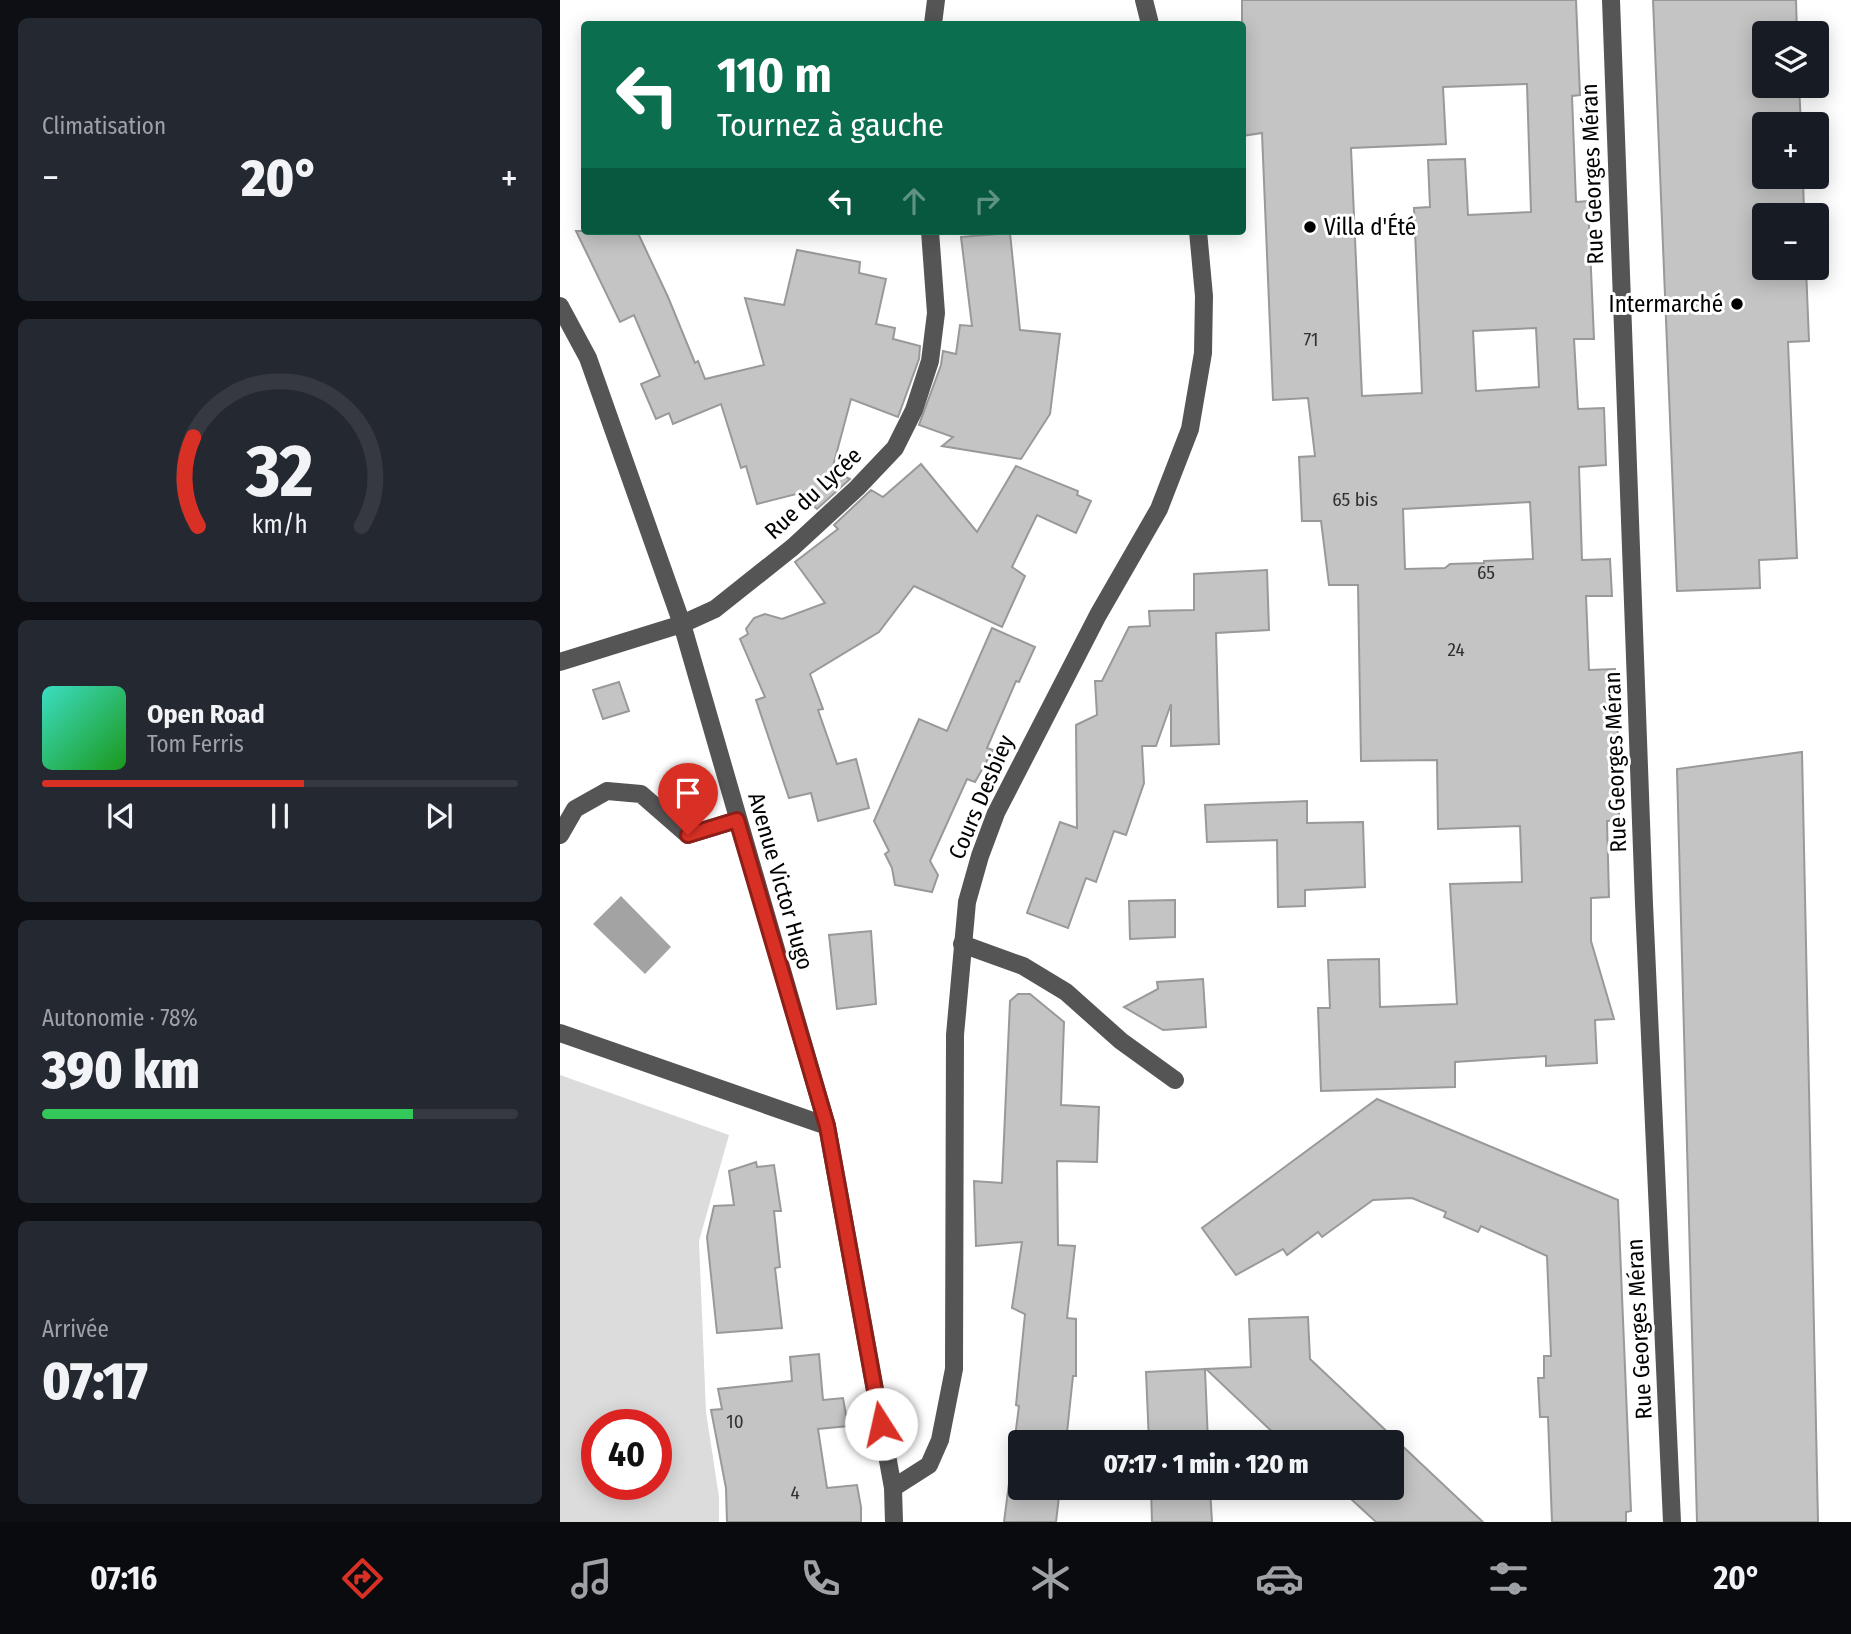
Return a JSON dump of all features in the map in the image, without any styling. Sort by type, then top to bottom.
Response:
[{"type":"street","points":[[933,21],[936,0]]},
{"type":"street","points":[[1143,0],[1149,21]]},
{"type":"street","name":"Rue Georges Méran","points":[[1611,0],[1645,918],[1672,1522]]},
{"type":"street","name":"Rue du Lycée","points":[[560,662],[682,624],[715,609],[793,547],[857,488],[895,448],[914,410],[930,361],[936,313],[930,235]]},
{"type":"street","name":"Cours Desbiey","points":[[893,1488],[929,1465],[940,1440],[954,1369],[955,1035],[967,902],[996,813],[1098,615],[1159,509],[1190,429],[1203,353],[1204,296],[1198,235]]},
{"type":"street","name":"Avenue Victor Hugo","points":[[560,306],[588,358],[682,624],[827,1126],[893,1488]]},
{"type":"street","points":[[560,835],[575,809],[607,791],[641,794],[688,835],[737,820]]},
{"type":"street","points":[[962,944],[1023,966],[1066,992],[1121,1041],[1175,1080]]},
{"type":"street","points":[[560,1033],[827,1126]]},
{"type":"street","points":[[893,1488],[894,1522]]},
{"type":"shaded area","points":[[621,896],[671,947],[645,974],[593,924]]},
{"type":"shaded area","points":[[560,1075],[729,1135],[699,1241],[706,1412],[719,1497],[719,1522],[560,1522]]},
{"type":"building","points":[[1242,0],[1576,0],[1580,95],[1572,96],[1576,202],[1588,201],[1594,339],[1574,339],[1578,409],[1604,408],[1606,465],[1579,467],[1582,560],[1610,559],[1612,596],[1586,596],[1589,670],[1615,669],[1621,810],[1619,820],[1607,821],[1609,897],[1591,898],[1591,941],[1614,1019],[1595,1020],[1597,1063],[1546,1066],[1546,1056],[1455,1062],[1455,1087],[1321,1091],[1318,1008],[1330,1008],[1328,960],[1379,959],[1380,1007],[1457,1004],[1450,884],[1522,882],[1520,826],[1438,829],[1437,760],[1361,761],[1358,585],[1329,585],[1321,521],[1302,521],[1299,457],[1315,456],[1308,398],[1273,400],[1262,133],[1246,135],[1246,21],[1242,21]],"holes":[[[1527,84],[1531,212],[1468,215],[1465,159],[1428,160],[1430,207],[1414,208],[1422,393],[1362,396],[1351,148],[1446,144],[1443,87]],[[1536,328],[1539,387],[1476,391],[1473,331]],[[1530,502],[1533,559],[1450,564],[1445,568],[1405,569],[1403,509]]]},
{"type":"building","name":"Intermarché","points":[[1653,0],[1796,0],[1797,21],[1752,21],[1752,98],[1800,98],[1800,112],[1752,112],[1752,189],[1803,189],[1804,203],[1752,203],[1752,280],[1806,280],[1809,341],[1788,342],[1797,558],[1759,560],[1760,588],[1677,591]]},
{"type":"building","points":[[576,231],[581,231],[581,235],[639,235],[695,363],[698,361],[705,379],[764,365],[745,298],[784,305],[797,250],[860,262],[859,273],[886,279],[876,324],[895,328],[893,339],[920,346],[919,359],[898,417],[851,399],[832,470],[850,479],[817,509],[800,493],[757,504],[746,466],[741,468],[721,404],[673,424],[669,413],[656,419],[641,384],[660,376],[634,315],[620,322]]},
{"type":"building","points":[[1010,235],[1020,330],[1060,334],[1050,414],[1021,459],[942,446],[953,437],[919,425],[941,365],[943,351],[956,354],[960,325],[972,326],[961,237]]},
{"type":"building","points":[[921,464],[977,532],[1016,466],[1078,491],[1077,495],[1091,501],[1076,533],[1037,515],[1012,567],[1025,576],[1002,627],[914,586],[879,632],[810,674],[823,709],[818,710],[837,764],[856,759],[869,808],[818,821],[811,793],[789,798],[756,700],[765,697],[740,639],[748,634],[746,629],[754,618],[765,614],[782,619],[825,603],[795,562],[838,529],[834,525],[871,490],[883,497]]},
{"type":"building","points":[[1267,570],[1269,630],[1216,633],[1219,744],[1171,746],[1171,704],[1156,746],[1142,746],[1144,783],[1126,835],[1114,831],[1096,882],[1086,878],[1068,928],[1027,913],[1060,822],[1077,828],[1076,725],[1097,715],[1095,681],[1102,681],[1129,627],[1150,626],[1149,611],[1194,610],[1194,574]]},
{"type":"building","points":[[992,628],[1035,647],[1019,682],[1016,681],[987,748],[993,750],[975,782],[967,779],[930,861],[938,875],[932,892],[895,885],[892,868],[885,854],[889,851],[874,821],[919,719],[947,731]]},
{"type":"building","points":[[619,682],[629,711],[603,719],[593,690]]},
{"type":"building","points":[[1802,752],[1818,1522],[1697,1522],[1677,769]]},
{"type":"building","points":[[1307,801],[1307,823],[1363,822],[1365,887],[1305,890],[1305,906],[1278,907],[1277,840],[1207,842],[1205,805]]},
{"type":"building","points":[[1175,900],[1175,937],[1130,939],[1129,901]]},
{"type":"building","points":[[871,931],[876,1004],[837,1009],[829,935]]},
{"type":"building","points":[[1203,979],[1206,1027],[1163,1030],[1124,1007],[1158,989],[1157,982]]},
{"type":"building","points":[[1018,994],[1030,994],[1064,1022],[1061,1105],[1099,1107],[1097,1162],[1057,1161],[1058,1245],[1075,1246],[1067,1318],[1076,1319],[1076,1376],[1073,1376],[1067,1430],[1016,1430],[1025,1314],[1012,1308],[1022,1242],[976,1246],[974,1181],[1002,1183],[1010,1001]]},
{"type":"building","points":[[1377,1099],[1618,1200],[1631,1511],[1626,1512],[1626,1522],[1552,1522],[1548,1417],[1540,1417],[1538,1378],[1544,1378],[1544,1356],[1551,1356],[1547,1256],[1481,1226],[1478,1232],[1444,1217],[1446,1212],[1412,1198],[1373,1200],[1322,1237],[1318,1232],[1287,1255],[1283,1249],[1236,1275],[1202,1228]]},
{"type":"building","points":[[756,1162],[757,1167],[774,1165],[781,1211],[774,1211],[780,1267],[775,1268],[782,1328],[717,1333],[707,1237],[714,1206],[734,1205],[729,1171]]},
{"type":"building","points":[[1308,1317],[1310,1359],[1385,1430],[1270,1430],[1206,1369],[1251,1367],[1249,1319]]},
{"type":"building","points":[[819,1354],[823,1400],[843,1398],[848,1426],[818,1429],[827,1488],[857,1485],[861,1522],[727,1522],[726,1488],[711,1410],[722,1409],[718,1389],[792,1381],[790,1357]]},
{"type":"building","points":[[1205,1369],[1208,1430],[1148,1430],[1146,1372]]},
{"type":"building","points":[[1404,1448],[1483,1522],[1376,1522],[1352,1500],[1404,1500]]},
{"type":"building","points":[[1008,1491],[1008,1500],[1059,1500],[1056,1522],[1004,1522]]},
{"type":"building","points":[[1151,1500],[1211,1500],[1212,1522],[1152,1522]]},
{"type":"place","name":"Villa d'Été","points":[[1310,227]]},
{"type":"place","name":"Intermarché","points":[[1737,304]]},
{"type":"route","points":[[688,835],[737,820],[827,1126],[881,1424]]}]
